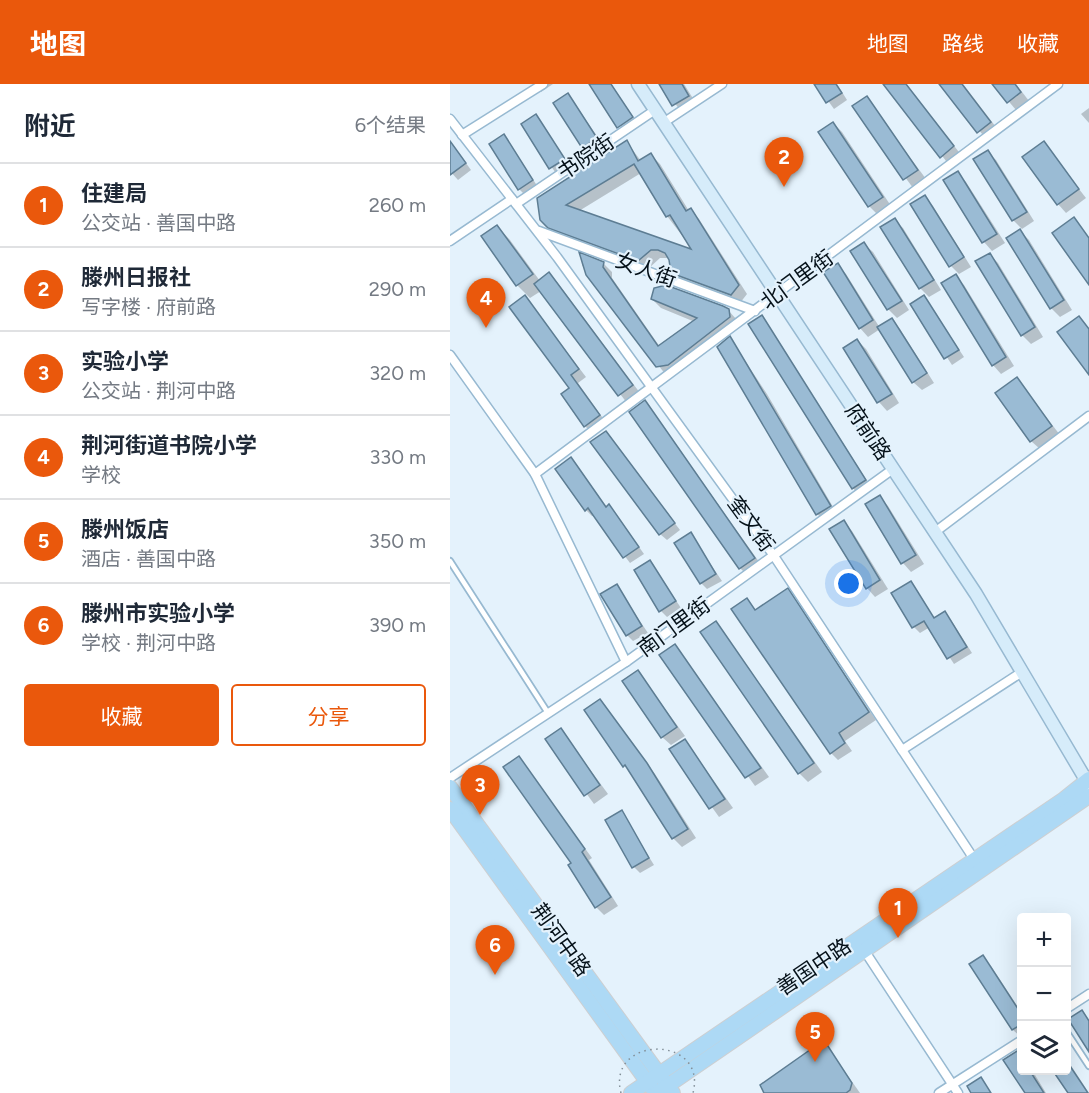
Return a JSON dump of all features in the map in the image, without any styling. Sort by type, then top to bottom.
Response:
[{"type":"main road","name":"府前路","points":[[638,84],[935,532],[1088,782]]},
{"type":"main road","name":"善国中路","points":[[659,1087],[974,859],[1088,782]]},
{"type":"main road","name":"荆河中路","points":[[450,787],[659,1087]]},
{"type":"main road","name":"善国中路","points":[[659,1087],[1089,796]]},
{"type":"main road","name":"荆河中路","points":[[450,809],[659,1087]]},
{"type":"main road","points":[[631,1093],[659,1087]]},
{"type":"street","points":[[462,135],[543,84]]},
{"type":"street","points":[[663,123],[722,84]]},
{"type":"street","name":"北门里街","points":[[535,474],[1058,84]]},
{"type":"street","name":"书院街","points":[[450,241],[655,110]]},
{"type":"street","name":"奎文街","points":[[450,119],[537,230],[652,385],[774,556],[974,859]]},
{"type":"street","name":"女人街","points":[[537,230],[755,310]]},
{"type":"street","points":[[450,355],[535,474],[626,662]]},
{"type":"street","points":[[935,532],[1089,416]]},
{"type":"street","name":"南门里街","points":[[450,778],[626,662],[893,469]]},
{"type":"street","points":[[902,750],[1022,672]]},
{"type":"street","points":[[864,950],[958,1093]]},
{"type":"street","points":[[1071,1006],[1089,994]]},
{"type":"street","points":[[939,1093],[1017,1043]]},
{"type":"lane","points":[[450,561],[548,713]]},
{"type":"lane","points":[[1071,1039],[1089,1066]]},
{"type":"path","points":[[621,1093],[621,1076],[626,1064],[645,1049],[657,1047],[680,1055],[688,1064],[694,1076],[693,1093]]},
{"type":"building","points":[[589,84],[611,84],[633,117],[617,128]]},
{"type":"building","points":[[659,84],[682,84],[689,96],[672,106]]},
{"type":"building","points":[[814,84],[836,84],[842,93],[826,103]]},
{"type":"building","points":[[883,84],[906,84],[954,146],[940,158]]},
{"type":"building","points":[[939,84],[962,84],[991,122],[977,133]]},
{"type":"building","points":[[992,84],[1015,84],[1021,92],[1007,103]]},
{"type":"building","points":[[568,93],[597,138],[582,148],[553,103]]},
{"type":"building","points":[[867,96],[918,170],[903,180],[852,106]]},
{"type":"building","points":[[536,114],[565,159],[549,169],[521,124]]},
{"type":"building","points":[[833,122],[883,197],[868,207],[818,132]]},
{"type":"building","points":[[504,134],[533,180],[518,190],[489,144]]},
{"type":"building","points":[[627,140],[638,161],[651,153],[686,211],[691,208],[739,285],[731,295],[671,273],[669,260],[665,253],[658,250],[651,250],[638,261],[548,228],[540,220],[537,198]],"holes":[[[634,164],[666,217],[670,215],[691,249],[566,205]]]},
{"type":"building","points":[[450,141],[466,163],[450,175]]},
{"type":"building","points":[[1044,141],[1079,189],[1057,205],[1022,157]]},
{"type":"building","points":[[988,150],[1027,212],[1012,221],[973,159]]},
{"type":"building","points":[[958,171],[997,234],[982,243],[943,180]]},
{"type":"building","points":[[925,195],[964,257],[949,267],[910,204]]},
{"type":"building","points":[[1074,217],[1089,238],[1089,285],[1052,233]]},
{"type":"building","points":[[895,218],[934,280],[919,289],[880,227]]},
{"type":"building","points":[[497,225],[533,274],[516,286],[481,236]]},
{"type":"building","points":[[1020,229],[1064,300],[1050,309],[1006,238]]},
{"type":"building","points":[[864,242],[902,301],[887,310],[850,251]]},
{"type":"building","points":[[579,252],[604,262],[603,267],[658,346],[697,318],[651,299],[654,288],[666,285],[723,306],[729,309],[730,317],[668,365],[656,367],[586,275]]},
{"type":"building","points":[[990,253],[1035,327],[1021,336],[975,261]]},
{"type":"building","points":[[838,263],[873,320],[859,329],[823,272]]},
{"type":"building","points":[[549,272],[633,385],[618,396],[534,284]]},
{"type":"building","points":[[956,274],[1006,357],[992,366],[941,283]]},
{"type":"building","points":[[525,295],[579,369],[571,375],[600,415],[584,427],[561,394],[569,388],[509,307]]},
{"type":"building","points":[[924,295],[959,350],[944,359],[910,304]]},
{"type":"building","points":[[762,315],[866,480],[852,489],[748,324]]},
{"type":"building","points":[[1079,316],[1089,329],[1089,375],[1057,332]]},
{"type":"building","points":[[892,318],[927,373],[912,383],[877,327]]},
{"type":"building","points":[[730,336],[831,506],[816,515],[717,347]]},
{"type":"building","points":[[857,339],[892,394],[877,403],[843,348]]},
{"type":"building","points":[[1017,377],[1052,426],[1030,442],[995,393]]},
{"type":"building","points":[[645,400],[755,558],[739,569],[629,412]]},
{"type":"building","points":[[606,431],[675,523],[659,535],[590,442]]},
{"type":"building","points":[[571,457],[606,507],[609,504],[639,547],[623,558],[588,508],[585,511],[555,469]]},
{"type":"building","points":[[880,495],[916,555],[901,564],[865,504]]},
{"type":"building","points":[[844,520],[880,580],[866,589],[829,529]]},
{"type":"building","points":[[691,532],[716,574],[700,584],[674,543]]},
{"type":"building","points":[[650,560],[676,601],[659,612],[634,570]]},
{"type":"building","points":[[911,581],[934,618],[945,611],[967,647],[947,659],[924,621],[912,628],[891,593]]},
{"type":"building","points":[[617,584],[642,626],[626,636],[600,594]]},
{"type":"building","points":[[788,588],[869,712],[839,733],[845,743],[830,754],[731,609],[747,598],[755,610]]},
{"type":"building","points":[[716,621],[814,763],[798,774],[700,632]]},
{"type":"building","points":[[675,644],[761,768],[745,778],[659,655]]},
{"type":"building","points":[[638,670],[677,727],[661,738],[622,681]]},
{"type":"building","points":[[600,699],[647,763],[688,829],[672,839],[625,765],[623,767],[584,710]]},
{"type":"building","points":[[561,728],[600,785],[584,796],[545,739]]},
{"type":"building","points":[[685,739],[725,799],[709,809],[669,749]]},
{"type":"building","points":[[519,756],[585,849],[582,852],[611,897],[595,908],[568,865],[571,863],[503,767]]},
{"type":"building","points":[[622,810],[649,858],[632,868],[605,820]]},
{"type":"building","points":[[983,955],[1017,1007],[1017,1027],[1012,1030],[969,964]]},
{"type":"building","points":[[1082,1010],[1089,1021],[1089,1052],[1071,1024],[1071,1017]]},
{"type":"building","points":[[824,1040],[852,1083],[850,1090],[846,1093],[764,1093],[760,1085]]},
{"type":"building","points":[[1017,1051],[1017,1075],[1033,1075],[1044,1093],[1025,1093],[1003,1060]]},
{"type":"building","points":[[1071,1068],[1088,1093],[1068,1093],[1056,1075],[1071,1075]]},
{"type":"building","points":[[981,1077],[991,1093],[971,1093],[967,1086]]},
{"type":"place","name":"滕州日报社","points":[[784,187]]},
{"type":"place","name":"荆河街道书院小学","points":[[486,328]]},
{"type":"place","name":"实验小学","points":[[480,815]]},
{"type":"place","name":"住建局","points":[[898,938]]},
{"type":"place","name":"滕州市实验小学","points":[[495,975]]},
{"type":"place","name":"滕州饭店","points":[[815,1062]]}]
